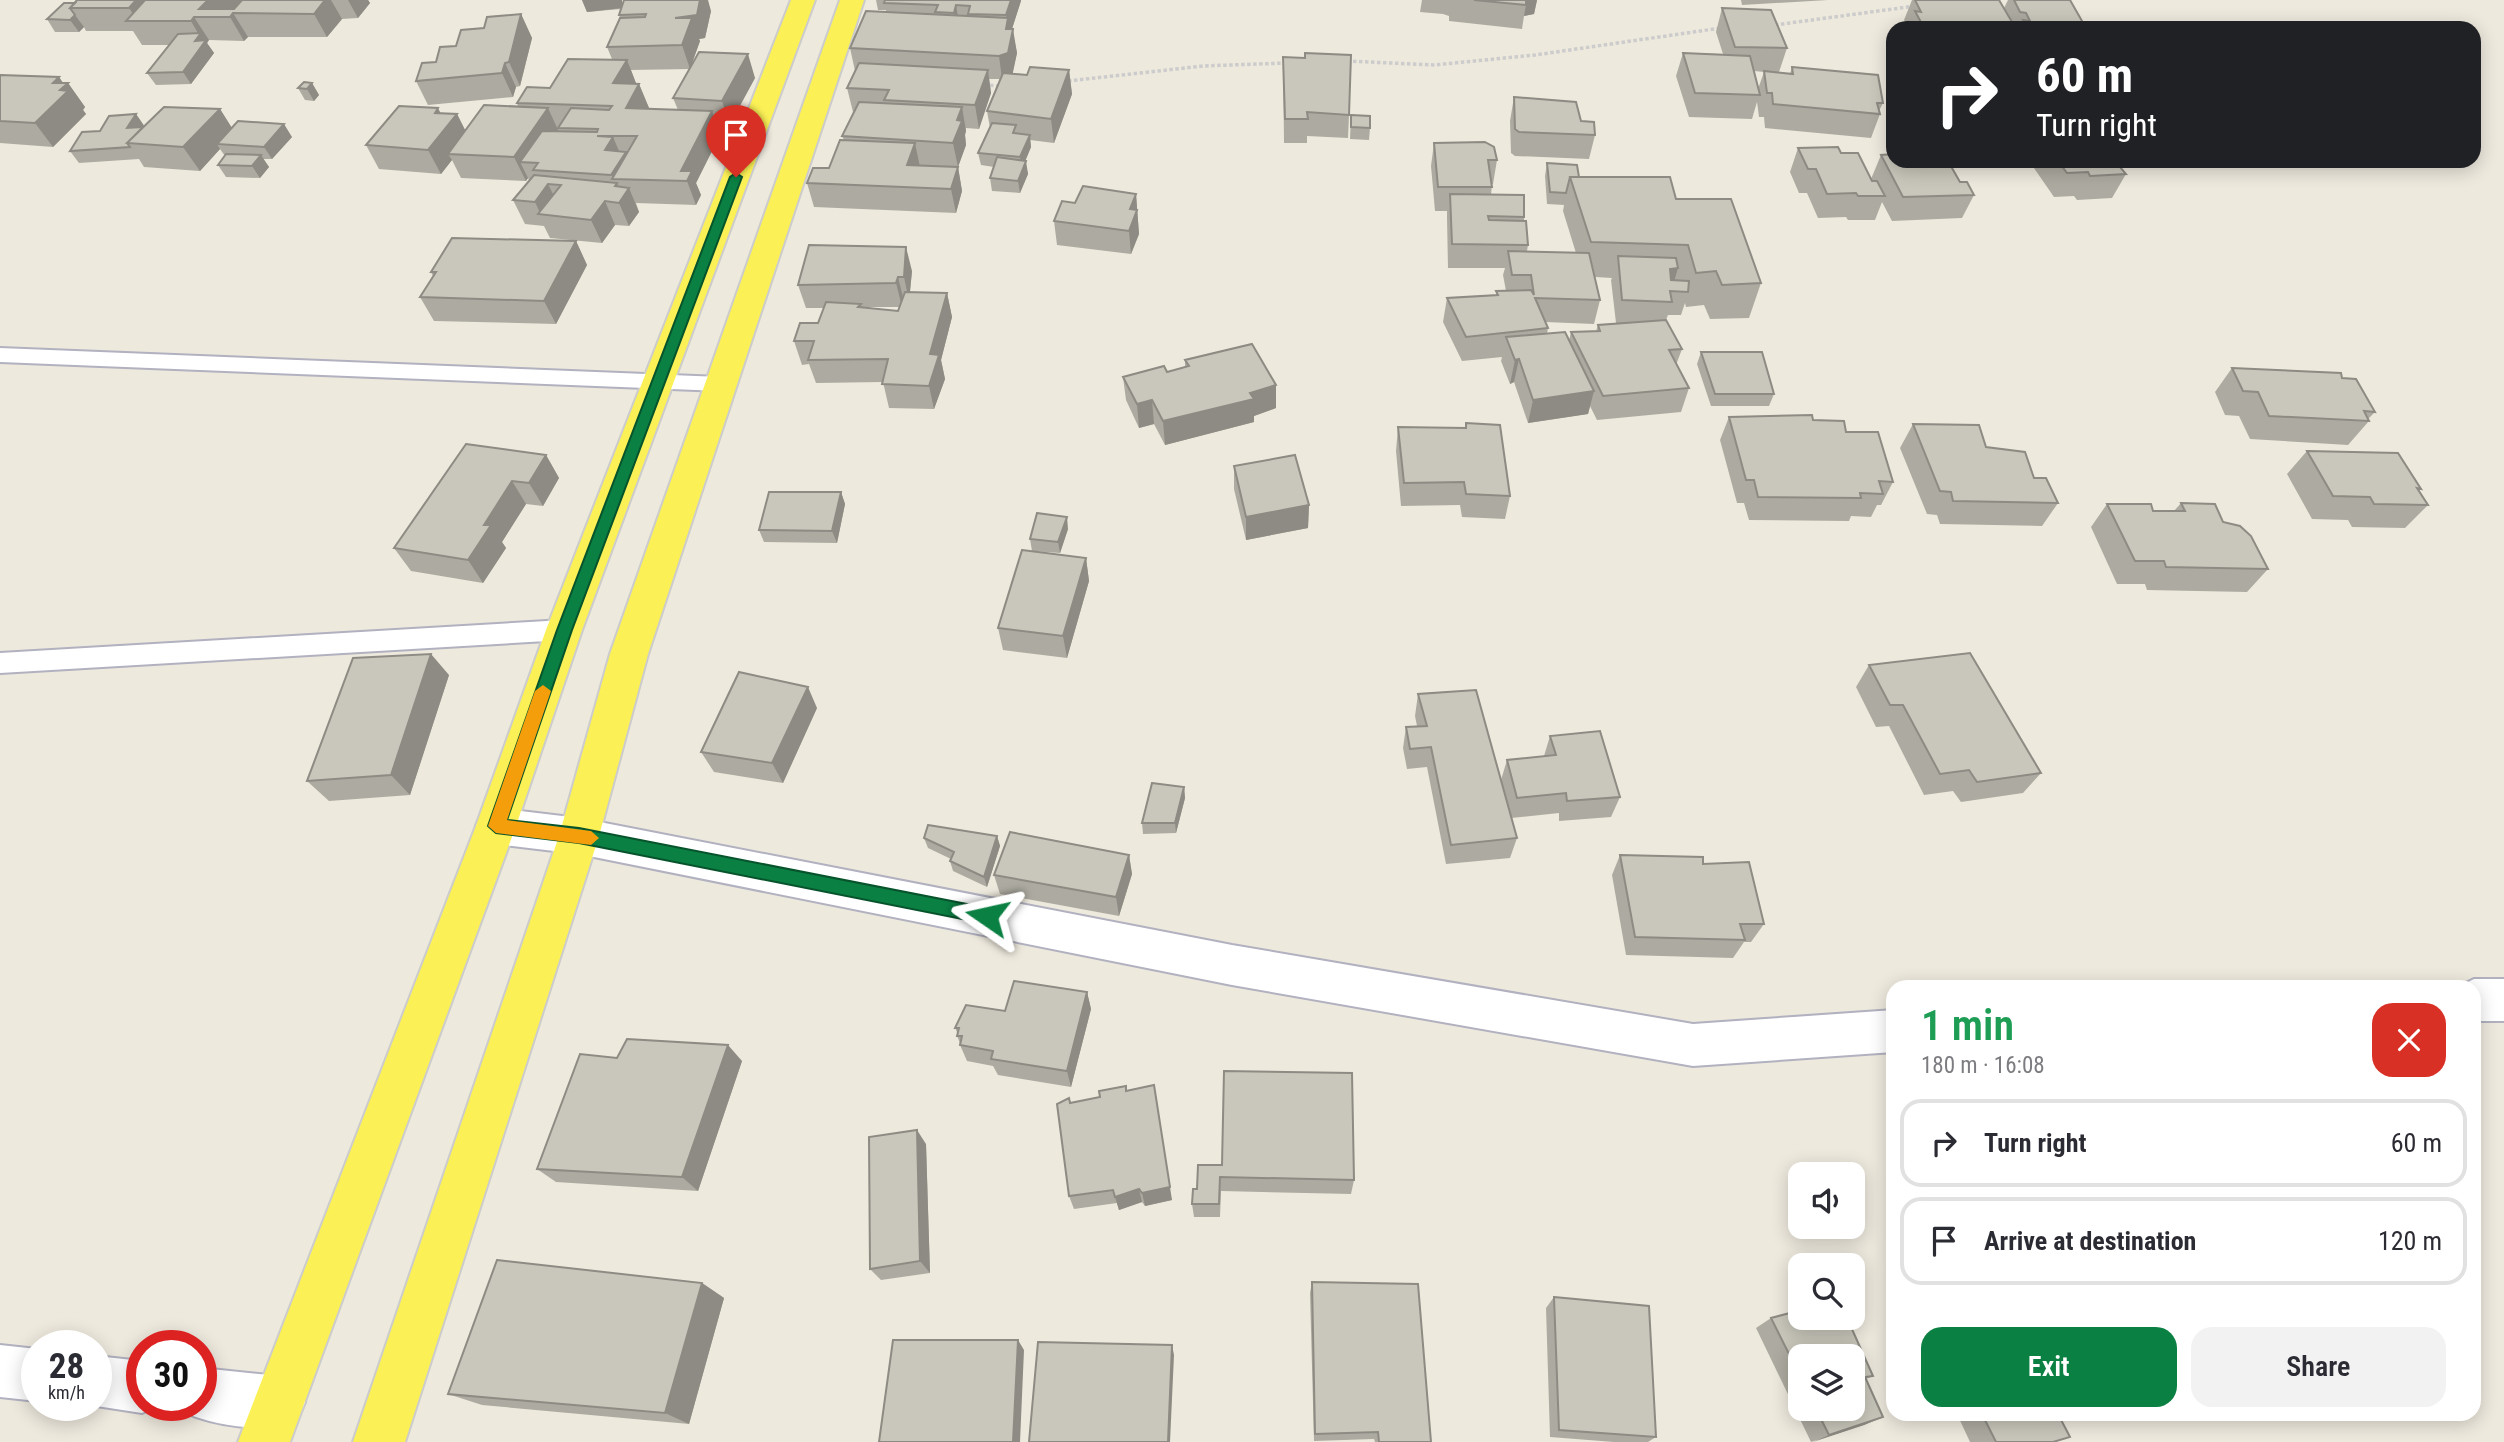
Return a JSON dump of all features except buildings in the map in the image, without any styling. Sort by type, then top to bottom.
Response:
[{"type":"main road","points":[[271,1422],[496,826],[564,630],[803,0]]},
{"type":"main road","points":[[379,1442],[579,836],[629,654],[852,0]]},
{"type":"street","points":[[496,826],[579,836],[1232,965],[1693,1045],[1886,1032]]},
{"type":"street","points":[[2481,1000],[2504,1000]]},
{"type":"street","points":[[0,1371],[21,1373]]},
{"type":"street","points":[[217,1400],[271,1422]]},
{"type":"lane","points":[[0,355],[721,384]]},
{"type":"lane","points":[[0,663],[564,630]]},
{"type":"path","points":[[1763,25],[1791,24],[1922,5]]},
{"type":"path","points":[[1338,61],[1434,65],[1535,55],[1722,28]]},
{"type":"path","points":[[1067,81],[1203,66],[1298,63]]},
{"type":"path","points":[[972,84],[1012,86]]},
{"type":"slow traffic","points":[[543,691],[496,826],[591,838]]},
{"type":"route","points":[[736,177],[564,630],[496,826],[579,836],[987,916]]}]
